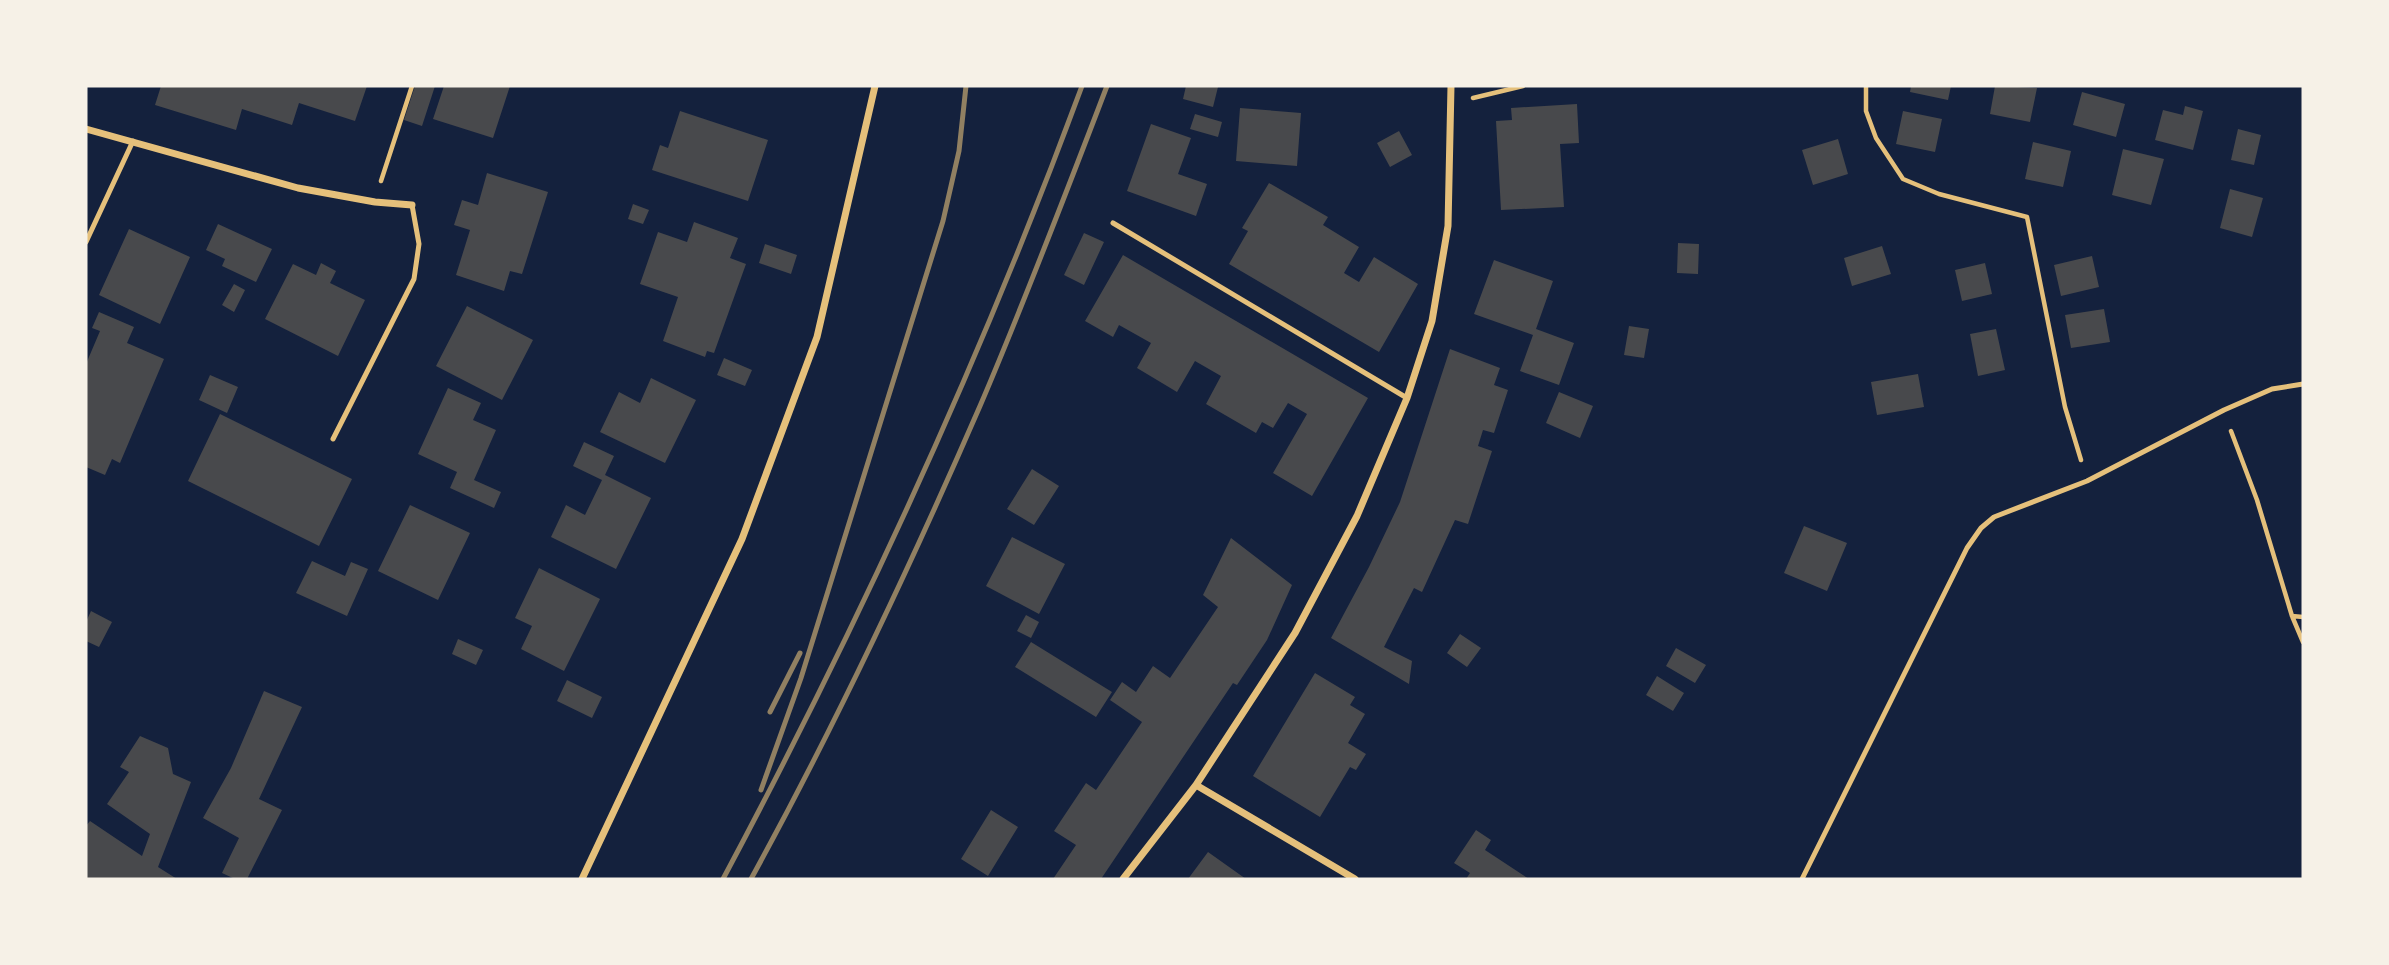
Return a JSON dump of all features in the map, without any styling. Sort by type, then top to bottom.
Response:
[{"type":"street","points":[[582,879],[742,539],[817,337],[876,86]]},
{"type":"street","points":[[1123,879],[1196,785],[1295,633],[1357,516],[1407,398],[1432,321],[1448,226],[1451,86]]},
{"type":"street","points":[[86,129],[298,188],[375,202],[412,205]]},
{"type":"street","points":[[1196,785],[1355,879]]},
{"type":"lane","points":[[86,242],[133,141]]},
{"type":"lane","points":[[333,439],[414,279],[419,244],[412,205]]},
{"type":"lane","points":[[1113,223],[1407,398]]},
{"type":"lane","points":[[1802,879],[1967,548],[1981,528],[1994,517],[2087,481],[2224,410],[2272,389],[2303,384]]},
{"type":"path","points":[[375,202],[412,86]]},
{"type":"path","points":[[1452,103],[1523,86]]},
{"type":"path","points":[[1866,86],[1866,111],[1876,138],[1903,179],[1939,194],[2027,217],[2065,407],[2087,481]]},
{"type":"path","points":[[2224,410],[2257,500],[2292,616],[2303,642]]},
{"type":"path","points":[[2292,616],[2303,617]]},
{"type":"building","points":[[161,86],[367,86],[355,121],[299,103],[292,125],[242,109],[236,130],[155,105]]},
{"type":"building","points":[[415,86],[435,86],[422,126],[404,120]]},
{"type":"building","points":[[444,86],[510,86],[493,138],[433,119]]},
{"type":"building","points":[[1186,86],[1218,87],[1213,107],[1183,99]]},
{"type":"building","points":[[1911,86],[1951,86],[1948,100],[1910,92]]},
{"type":"building","points":[[1995,86],[2037,88],[2030,122],[1990,114]]},
{"type":"building","points":[[2082,92],[2125,104],[2116,137],[2073,125]]},
{"type":"building","points":[[1577,104],[1579,143],[1560,144],[1564,207],[1501,210],[1496,121],[1512,120],[1511,108]]},
{"type":"building","points":[[2185,106],[2203,111],[2193,150],[2155,140],[2163,110],[2183,115]]},
{"type":"building","points":[[1240,108],[1301,113],[1297,166],[1236,161]]},
{"type":"building","points":[[680,111],[768,140],[748,201],[652,170],[660,145],[668,148]]},
{"type":"building","points":[[1903,111],[1942,119],[1935,152],[1896,144]]},
{"type":"building","points":[[1195,114],[1222,122],[1218,137],[1190,129]]},
{"type":"building","points":[[1151,124],[1191,138],[1178,174],[1207,184],[1196,216],[1127,191]]},
{"type":"building","points":[[2238,129],[2261,135],[2254,165],[2231,160]]},
{"type":"building","points":[[1399,131],[1412,155],[1390,167],[1377,143]]},
{"type":"building","points":[[1838,139],[1848,174],[1813,185],[1802,150]]},
{"type":"building","points":[[2033,142],[2071,151],[2063,187],[2025,179]]},
{"type":"building","points":[[2123,149],[2164,159],[2151,205],[2112,195]]},
{"type":"building","points":[[487,173],[548,192],[522,274],[510,271],[504,291],[456,275],[470,230],[454,225],[462,200],[478,205]]},
{"type":"building","points":[[1269,183],[1328,217],[1323,225],[1359,247],[1344,273],[1359,282],[1374,257],[1418,284],[1379,352],[1229,264],[1248,231],[1242,228]]},
{"type":"building","points":[[2230,189],[2263,198],[2252,237],[2220,228]]},
{"type":"building","points":[[633,204],[649,210],[643,224],[628,219]]},
{"type":"building","points":[[694,222],[738,238],[730,258],[746,264],[714,353],[707,351],[705,357],[663,341],[678,297],[640,284],[658,232],[687,242]]},
{"type":"building","points":[[218,224],[272,249],[256,282],[222,266],[225,259],[206,250]]},
{"type":"building","points":[[129,229],[190,257],[160,324],[99,295]]},
{"type":"building","points":[[1084,233],[1104,242],[1084,285],[1064,275]]},
{"type":"building","points":[[1678,243],[1699,244],[1698,274],[1677,273]]},
{"type":"building","points":[[765,244],[797,255],[791,274],[759,263]]},
{"type":"building","points":[[1882,246],[1891,274],[1852,286],[1844,258]]},
{"type":"building","points":[[1123,255],[1368,398],[1312,496],[1273,473],[1307,414],[1288,403],[1273,428],[1262,422],[1256,433],[1206,404],[1221,376],[1195,361],[1177,392],[1137,368],[1151,343],[1119,325],[1113,337],[1085,321]]},
{"type":"building","points":[[2092,256],[2099,287],[2061,296],[2054,265]]},
{"type":"building","points":[[1494,260],[1553,281],[1536,329],[1574,343],[1559,385],[1520,371],[1533,335],[1474,314]]},
{"type":"building","points":[[321,263],[336,271],[330,283],[365,300],[338,356],[265,319],[293,264],[316,275]]},
{"type":"building","points":[[1985,263],[1992,294],[1962,301],[1955,270]]},
{"type":"building","points":[[234,284],[245,290],[234,312],[222,305]]},
{"type":"building","points":[[467,306],[533,340],[502,400],[436,366]]},
{"type":"building","points":[[2104,309],[2110,342],[2071,348],[2065,315]]},
{"type":"building","points":[[99,312],[134,327],[127,343],[164,359],[120,463],[112,459],[105,475],[86,467],[86,364],[100,331],[92,328]]},
{"type":"building","points":[[1629,326],[1649,329],[1644,358],[1624,355]]},
{"type":"building","points":[[1996,329],[2005,370],[1978,376],[1970,334]]},
{"type":"building","points":[[1450,349],[1500,368],[1494,385],[1508,390],[1494,433],[1483,430],[1478,446],[1492,451],[1468,524],[1455,520],[1422,592],[1414,588],[1384,647],[1412,661],[1409,684],[1331,638],[1400,502]]},
{"type":"building","points":[[724,358],[752,370],[745,386],[717,375]]},
{"type":"building","points":[[1918,374],[1924,407],[1877,415],[1871,382]]},
{"type":"building","points":[[210,375],[238,387],[227,413],[199,400]]},
{"type":"building","points":[[651,378],[696,400],[665,463],[600,432],[619,392],[640,403]]},
{"type":"building","points":[[448,388],[481,403],[473,420],[496,430],[474,480],[501,492],[494,508],[450,488],[457,472],[418,454]]},
{"type":"building","points":[[1559,392],[1593,406],[1580,438],[1546,423]]},
{"type":"building","points":[[220,414],[352,479],[319,546],[188,481]]},
{"type":"building","points":[[584,442],[614,456],[605,475],[651,498],[616,569],[551,537],[566,505],[585,515],[602,480],[573,466]]},
{"type":"building","points":[[1032,469],[1059,486],[1034,525],[1007,509]]},
{"type":"building","points":[[410,505],[470,533],[438,600],[378,571]]},
{"type":"building","points":[[1804,526],[1847,543],[1827,591],[1784,573]]},
{"type":"building","points":[[1012,537],[1065,564],[1039,614],[986,586]]},
{"type":"building","points":[[1231,538],[1292,585],[1267,640],[1237,685],[1233,683],[1101,879],[1053,879],[1076,845],[1054,831],[1086,783],[1096,790],[1142,722],[1110,700],[1122,682],[1136,692],[1153,666],[1170,678],[1218,607],[1203,595]]},
{"type":"building","points":[[312,561],[345,576],[351,562],[368,569],[347,616],[296,593]]},
{"type":"building","points":[[539,568],[600,599],[564,671],[521,649],[532,626],[515,618]]},
{"type":"building","points":[[91,611],[112,622],[99,647],[86,641],[86,622]]},
{"type":"building","points":[[1026,615],[1039,622],[1031,638],[1017,631]]},
{"type":"building","points":[[1460,634],[1481,648],[1467,667],[1447,653]]},
{"type":"building","points":[[458,639],[483,650],[476,665],[452,654]]},
{"type":"building","points":[[1031,642],[1112,692],[1096,717],[1015,667]]},
{"type":"building","points":[[1676,648],[1706,665],[1695,683],[1666,666]]},
{"type":"building","points":[[1315,673],[1355,697],[1350,705],[1365,714],[1348,743],[1366,754],[1356,770],[1350,767],[1320,817],[1253,776]]},
{"type":"building","points":[[1657,676],[1684,693],[1673,711],[1646,695]]},
{"type":"building","points":[[567,680],[602,697],[592,718],[557,701]]},
{"type":"building","points":[[264,691],[302,707],[259,799],[282,810],[247,879],[235,879],[222,873],[239,838],[203,818],[231,768]]},
{"type":"building","points":[[140,736],[168,748],[173,774],[191,782],[158,867],[177,879],[86,879],[86,826],[90,821],[142,856],[150,834],[107,804],[129,772],[120,767]]},
{"type":"building","points":[[991,810],[1018,827],[988,876],[961,859]]},
{"type":"building","points":[[1476,830],[1491,840],[1485,850],[1529,879],[1466,879],[1470,873],[1454,863]]},
{"type":"building","points":[[1208,852],[1246,879],[1188,879]]},
{"type":"railway","points":[[761,790],[801,678],[943,221],[959,151],[966,86]]},
{"type":"railway","points":[[723,879],[823,685],[916,489],[1003,289],[1082,86]]},
{"type":"railway","points":[[751,879],[842,705],[954,466],[1013,327],[1107,86]]},
{"type":"railway","points":[[770,712],[800,653]]}]
